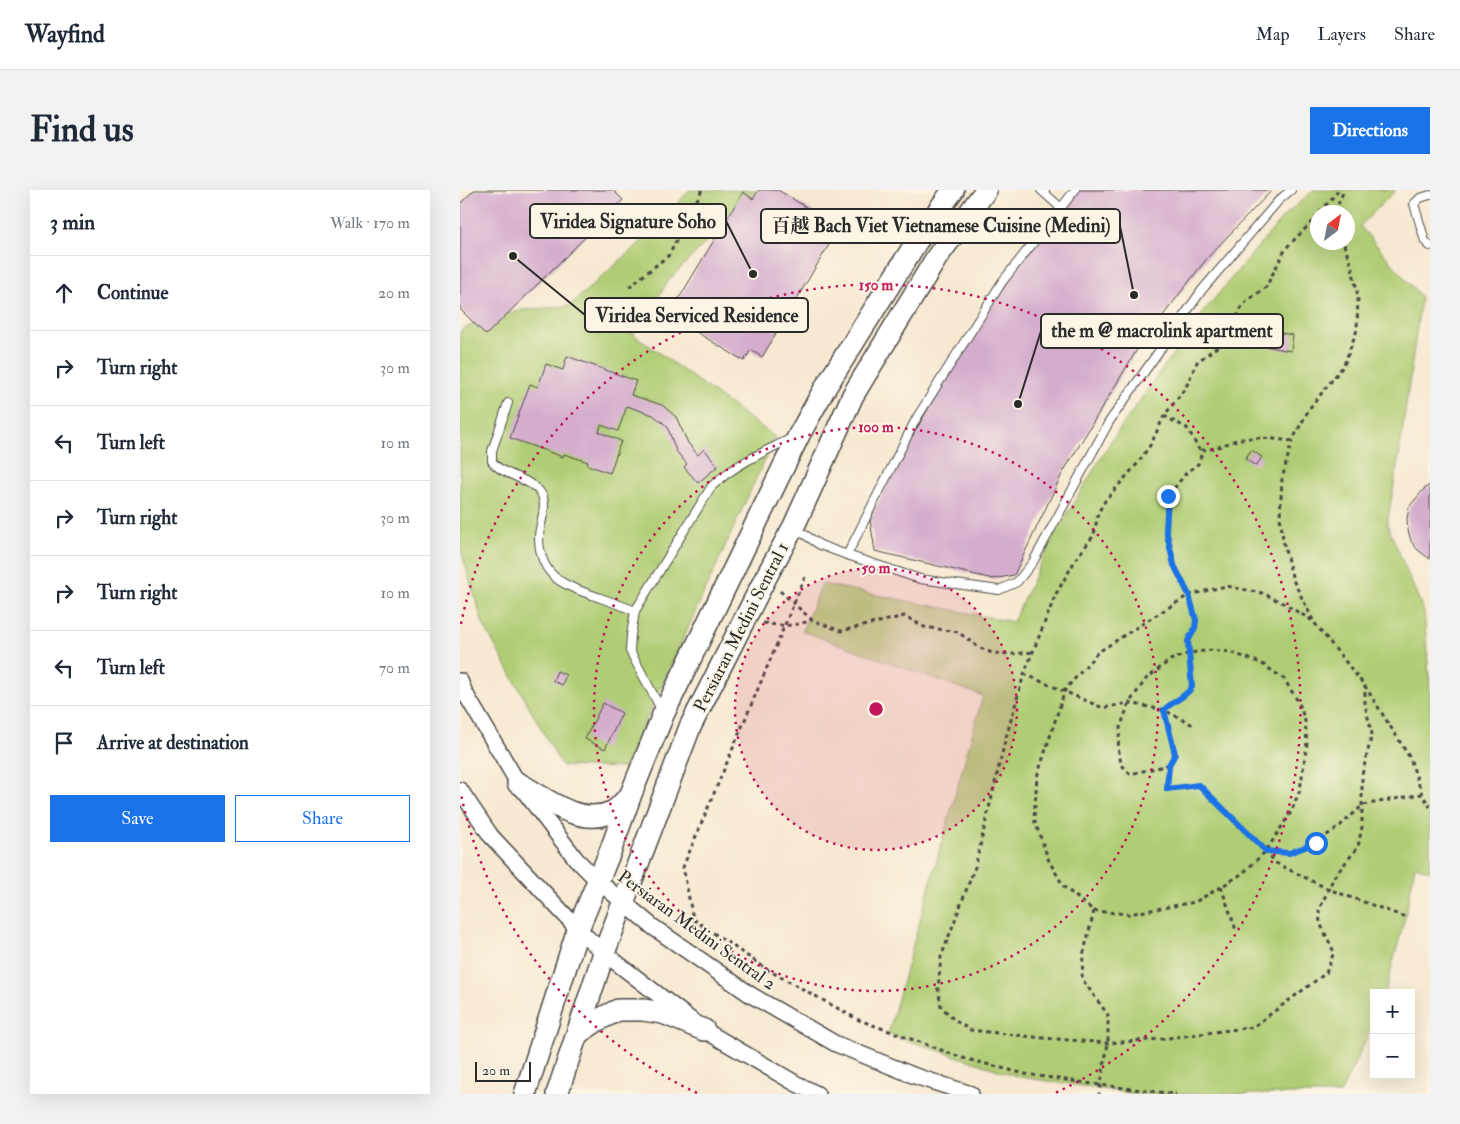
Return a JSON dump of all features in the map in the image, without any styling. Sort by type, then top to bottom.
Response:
[{"type":"street","name":"Persiaran Medini Sentral 1","points":[[525,1094],[578,929],[664,715],[799,435],[825,388],[902,266],[953,190]]},
{"type":"street","name":"Persiaran Medini Sentral 1","points":[[557,1094],[604,953],[690,727],[794,526],[853,395],[937,258],[986,190]]},
{"type":"street","name":"Persiaran Medini Sentral 2","points":[[460,681],[465,693],[518,783],[576,859],[624,903],[654,927],[751,995],[836,1044],[915,1076],[971,1094]]},
{"type":"street","points":[[518,783],[572,813],[590,817],[614,811],[631,794]]},
{"type":"street","points":[[460,790],[491,836],[578,929],[604,953],[704,1030],[817,1094]]},
{"type":"street","points":[[578,1034],[598,1020],[618,1010],[644,1010],[663,1013],[704,1030]]},
{"type":"lane","points":[[1041,190],[1061,208]]},
{"type":"lane","points":[[847,555],[916,419],[1002,282],[1075,190]]},
{"type":"lane","points":[[794,526],[820,545],[920,579],[1000,590],[1017,582],[1033,562],[1108,422],[1202,290],[1279,200],[1291,190]]},
{"type":"lane","points":[[1430,195],[1416,200],[1414,204],[1425,241],[1430,246]]},
{"type":"lane","points":[[508,403],[492,451],[492,461],[499,468],[532,485],[543,497],[544,509],[539,536],[540,554],[546,567],[555,579],[566,586],[635,611]]},
{"type":"lane","points":[[664,715],[630,651],[635,611],[711,488],[724,474],[799,435]]},
{"type":"path","points":[[629,287],[669,255],[702,190]]},
{"type":"path","points":[[1326,205],[1339,190]]},
{"type":"path","points":[[1339,205],[1339,200],[1345,190]]},
{"type":"path","points":[[1310,224],[1286,248],[1266,288],[1243,304],[1228,335],[1218,348],[1197,362],[1186,387],[1164,416],[1151,444],[1105,501],[1098,513],[1094,535],[1076,559],[1056,594],[1024,674],[1005,742],[975,867],[941,957],[938,989],[941,1006],[954,1020],[970,1030],[1108,1043],[1161,1039],[1253,1027],[1326,972],[1334,952],[1320,923],[1319,910],[1334,877],[1358,847],[1362,827],[1362,774],[1372,734],[1364,705],[1364,686]]},
{"type":"path","points":[[1346,250],[1352,267],[1358,296],[1357,330],[1344,365],[1309,409],[1292,441],[1282,479],[1280,517],[1284,546],[1293,580],[1313,621],[1364,686],[1410,758],[1422,794],[1430,807]]},
{"type":"path","points":[[1164,416],[1187,428],[1198,448],[1203,450],[1217,449],[1237,440],[1264,438],[1292,441]]},
{"type":"path","points":[[1164,710],[1176,699],[1188,693],[1192,687],[1188,641],[1195,628],[1196,620],[1189,595],[1174,565],[1166,530],[1168,496],[1187,472],[1198,464],[1203,450]]},
{"type":"path","points":[[766,577],[812,620],[841,631],[905,616],[924,627],[958,632],[978,647],[992,652],[1013,654],[1033,652]]},
{"type":"path","points":[[805,577],[682,867],[693,919],[768,970],[858,1020],[964,1058],[1025,1074],[1176,1094]]},
{"type":"path","points":[[1169,765],[1130,774],[1121,764],[1118,747],[1120,728],[1129,702],[1146,679],[1170,660],[1190,653],[1211,650],[1230,652],[1261,663],[1284,679],[1299,704],[1304,721],[1307,744],[1300,790],[1290,812],[1266,851],[1242,873],[1221,888],[1195,902],[1129,914],[1094,911],[1064,887],[1049,861],[1034,819],[1037,776],[1064,690],[1096,653],[1189,595],[1226,586],[1262,593],[1313,621]]},
{"type":"path","points":[[745,620],[784,627],[812,620]]},
{"type":"path","points":[[1024,674],[1103,708],[1129,702],[1164,710],[1193,725]]},
{"type":"path","points":[[1164,710],[1175,754],[1169,765],[1167,789],[1199,785],[1276,863],[1328,889],[1405,917]]},
{"type":"path","points":[[1266,851],[1289,853],[1316,843],[1341,825],[1363,805],[1422,794]]},
{"type":"path","points":[[1221,888],[1236,930]]},
{"type":"path","points":[[1094,911],[1083,956],[1082,979],[1108,1015],[1108,1043],[1098,1094]]},
{"type":"green space","points":[[689,190],[757,190],[670,279],[633,334],[775,437],[624,768],[562,766],[483,624],[460,547],[460,331],[476,323],[522,310],[569,306],[659,226]]},
{"type":"green space","points":[[1314,190],[1396,190],[1360,226],[1421,297],[1399,456],[1387,524],[1424,612],[1430,690],[1430,871],[1415,866],[1405,917],[1386,989],[1370,989],[1370,1030],[1340,1094],[1138,1094],[1020,1077],[888,1034],[983,696],[802,631],[822,584],[1013,622],[1051,541],[1111,441],[1204,311],[1284,216]]},
{"type":"building","points":[[474,190],[613,190],[623,200],[486,335],[460,309],[460,204]]},
{"type":"building","points":[[759,190],[778,190],[824,218],[815,233],[830,243],[762,357],[751,350],[744,361],[680,322],[686,312],[675,305],[743,192],[753,199]]},
{"type":"building","points":[[1078,190],[1272,190],[1208,257],[1138,348],[1062,474],[1014,575],[993,579],[875,551],[870,520],[899,459],[968,340],[1035,242]]},
{"type":"building","points":[[1267,331],[1293,335],[1291,351],[1264,346]]},
{"type":"building","points":[[567,356],[636,381],[631,395],[662,405],[676,417],[688,443],[698,455],[704,449],[718,466],[698,483],[684,467],[687,464],[676,451],[667,426],[653,415],[627,406],[618,431],[601,425],[599,432],[621,441],[610,473],[587,465],[588,462],[564,454],[563,457],[510,438],[530,384],[538,387],[546,364],[563,370]]},
{"type":"building","points":[[1251,450],[1262,457],[1256,466],[1245,459]]},
{"type":"building","points":[[1430,485],[1430,559],[1418,550],[1411,541],[1407,519],[1409,507],[1424,489]]},
{"type":"building","points":[[557,671],[566,675],[562,685],[553,681]]},
{"type":"building","points":[[603,703],[622,713],[605,749],[585,739]]},
{"type":"place","name":"Viridea Serviced Residence","points":[[513,256]]},
{"type":"place","name":"Viridea Signature Soho","points":[[753,274]]},
{"type":"place","name":"百越 Bach Viet Vietnamese Cuisine (Medini)","points":[[1134,295]]},
{"type":"place","name":"the m @ macrolink apartment","points":[[1018,404]]},
{"type":"route","points":[[1168,496],[1166,530],[1174,565],[1189,595],[1196,620],[1195,628],[1188,641],[1192,687],[1188,693],[1176,699],[1164,710],[1175,754],[1169,765],[1167,789],[1199,785],[1266,851],[1289,853],[1316,843]]}]
